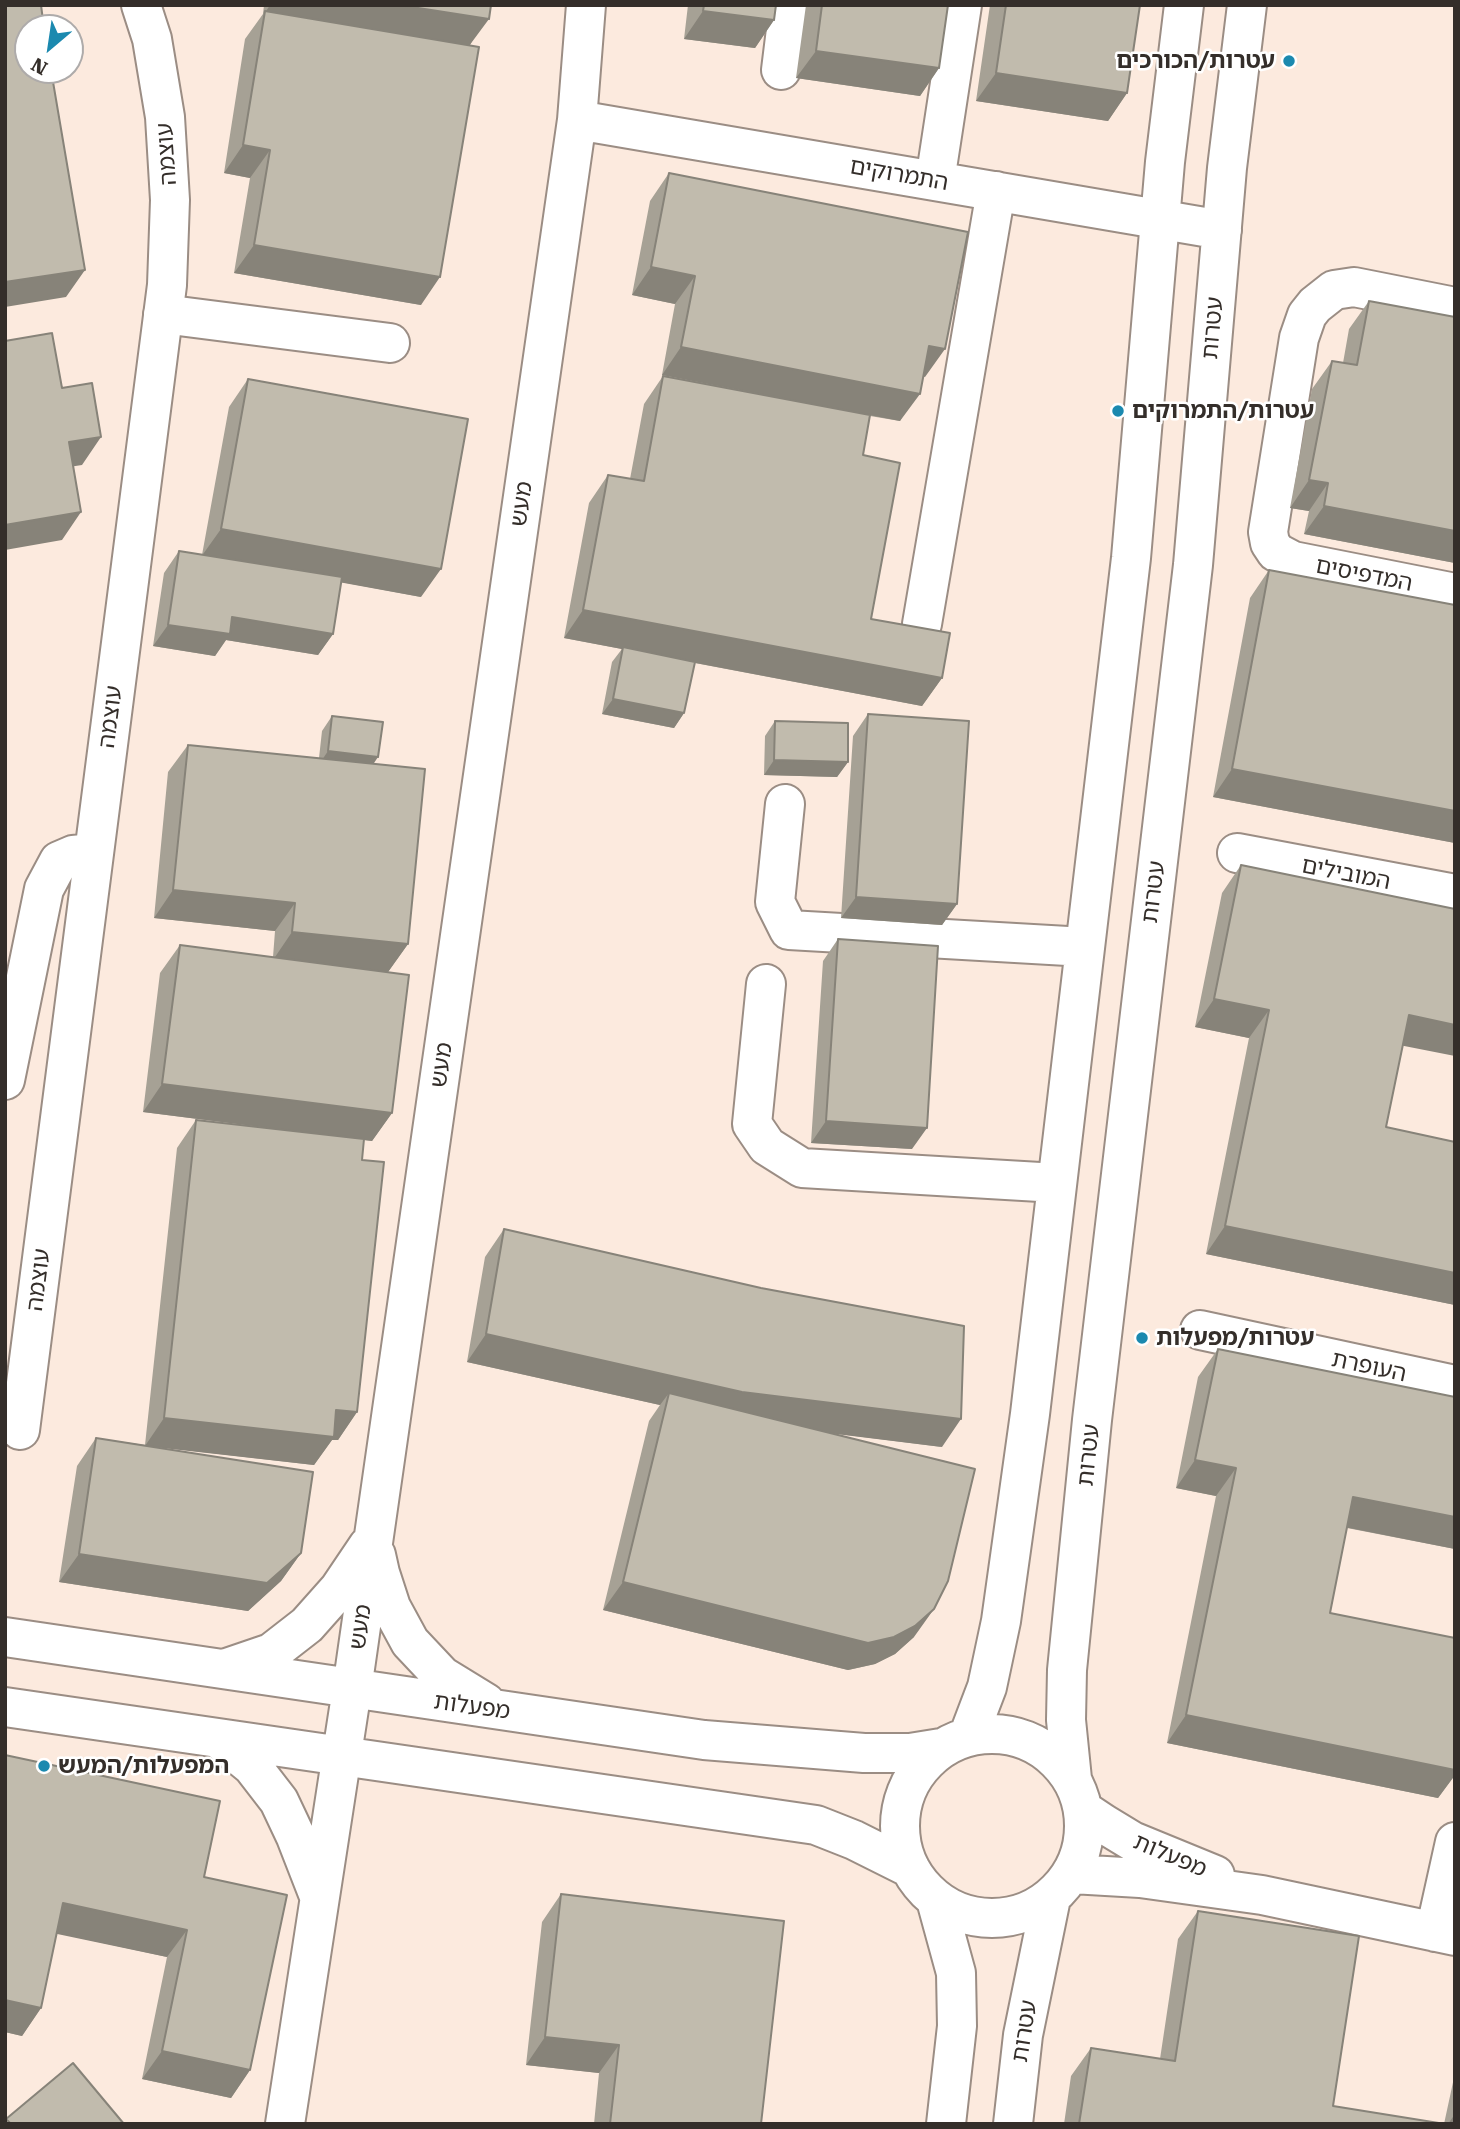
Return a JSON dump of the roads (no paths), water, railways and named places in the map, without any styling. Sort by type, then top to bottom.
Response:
[{"type":"street","name":"עוצמה","points":[[20,1430],[167,285],[170,200],[165,117],[152,39],[141,5]]},
{"type":"street","name":"מעש","points":[[285,2124],[374,1539],[577,120],[586,5]]},
{"type":"street","points":[[780,71],[789,5]]},
{"type":"street","points":[[935,181],[962,5]]},
{"type":"street","points":[[955,1743],[987,1687],[1001,1621],[1030,1414],[1131,558],[1160,219],[1184,5]]},
{"type":"street","name":"עטרות","points":[[1078,1794],[1066,1720],[1069,1656],[1092,1420],[1193,565],[1227,168],[1247,5]]},
{"type":"street","name":"התמרוקים","points":[[577,120],[1222,230]]},
{"type":"street","points":[[922,624],[996,191]]},
{"type":"street","name":"המדפיסים","points":[[1455,307],[1354,287],[1334,290],[1315,305],[1307,315],[1299,338],[1269,521],[1270,543],[1276,552],[1293,561],[1455,593]]},
{"type":"street","points":[[163,314],[390,343]]},
{"type":"street","points":[[785,804],[775,902],[789,930],[1085,947]]},
{"type":"street","points":[[5,1080],[44,889],[59,861],[73,855],[94,853]]},
{"type":"street","name":"המובילים","points":[[1237,853],[1455,894]]},
{"type":"street","points":[[766,984],[752,1124],[767,1146],[802,1168],[1057,1183]]},
{"type":"street","name":"העופרת","points":[[1200,1330],[1455,1385]]},
{"type":"street","points":[[223,1670],[271,1653],[307,1625],[340,1589],[374,1539]]},
{"type":"street","points":[[374,1539],[380,1573],[391,1607],[410,1642],[442,1676],[478,1699],[504,1711]]},
{"type":"street","name":"מפעלות","points":[[5,1637],[704,1740],[864,1753],[909,1753],[955,1743]]},
{"type":"street","points":[[5,1707],[816,1825],[909,1868]]},
{"type":"street","points":[[992,1734],[1015,1737],[1038,1746],[1057,1760],[1078,1794],[1085,1832],[1081,1854],[1062,1886],[1030,1911],[1006,1918],[982,1919],[957,1913],[936,1900],[921,1886],[909,1868],[901,1843],[900,1829],[900,1816],[907,1790],[921,1766],[955,1743],[992,1734]]},
{"type":"street","points":[[219,1739],[252,1766],[279,1801],[320,1899]]},
{"type":"street","name":"מפעלות","points":[[1078,1794],[1104,1824],[1132,1841],[1262,1895]]},
{"type":"street","points":[[1445,1934],[1455,1842]]},
{"type":"street","name":"מפעלות","points":[[1062,1886],[1140,1878],[1262,1895],[1445,1934]]},
{"type":"street","name":"עטרות","points":[[1013,2124],[1023,2035],[1062,1886]]},
{"type":"street","points":[[936,1900],[956,1973],[957,2026],[946,2124]]},
{"type":"place","name":"עטרות/הכורכים","points":[[1289,61]]},
{"type":"place","name":"עטרות/התמרוקים","points":[[1118,411]]},
{"type":"place","name":"עטרות/מפעלות","points":[[1142,1338]]},
{"type":"place","name":"המפעלות/המעש","points":[[44,1766]]}]
